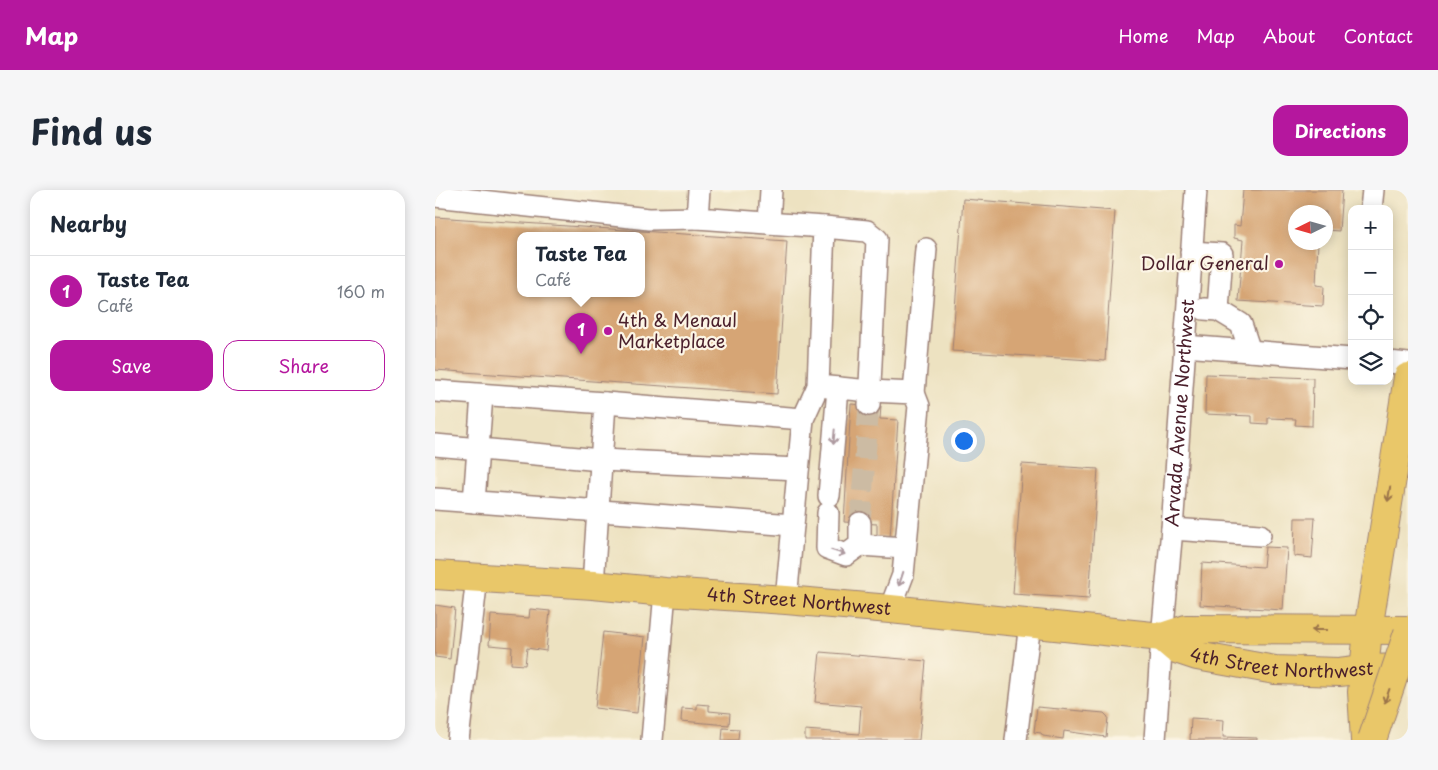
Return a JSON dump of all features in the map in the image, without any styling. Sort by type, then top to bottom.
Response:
[{"type":"main road","points":[[1365,740],[1362,692],[1368,630],[1408,377]]},
{"type":"main road","name":"4th Street Northwest","points":[[435,575],[786,600],[1162,637],[1186,629],[1408,631]]},
{"type":"main road","points":[[1372,740],[1408,631]]},
{"type":"main road","name":"4th Street Northwest","points":[[1162,637],[1175,649],[1197,656],[1275,670],[1339,672],[1364,669],[1408,668]]},
{"type":"street","points":[[697,218],[699,190]]},
{"type":"street","points":[[769,223],[771,190]]},
{"type":"street","name":"Arvada Avenue Northwest","points":[[1155,740],[1196,190]]},
{"type":"street","points":[[1371,205],[1373,190]]},
{"type":"street","points":[[435,196],[649,219],[697,218],[867,231],[877,239],[869,398]]},
{"type":"street","points":[[825,227],[829,504],[827,548],[846,555],[860,545],[905,548]]},
{"type":"street","points":[[890,609],[903,575],[919,406],[913,393],[926,249]]},
{"type":"street","points":[[1191,252],[1222,254],[1218,310]]},
{"type":"street","points":[[1187,308],[1218,310],[1241,324],[1250,351]]},
{"type":"street","points":[[1184,346],[1348,359]]},
{"type":"street","points":[[1393,362],[1408,364]]},
{"type":"street","points":[[828,387],[869,398],[913,393]]},
{"type":"street","points":[[786,600],[803,419],[828,387]]},
{"type":"street","points":[[435,391],[803,419]]},
{"type":"street","points":[[474,502],[482,395]]},
{"type":"street","points":[[593,585],[605,403]]},
{"type":"street","points":[[435,445],[601,460],[798,469]]},
{"type":"street","points":[[435,499],[793,525]]},
{"type":"street","points":[[860,523],[860,545]]},
{"type":"street","points":[[1172,530],[1260,535]]},
{"type":"street","points":[[458,740],[477,577]]},
{"type":"street","points":[[652,740],[665,592]]},
{"type":"street","points":[[1016,740],[1030,623]]},
{"type":"building","name":"Dollar General","points":[[1243,190],[1342,190],[1339,231],[1333,231],[1333,205],[1288,205],[1288,250],[1318,250],[1316,285],[1324,286],[1323,306],[1238,301],[1243,240],[1234,238],[1234,225],[1240,226]]},
{"type":"building","points":[[963,199],[1115,211],[1105,361],[952,351]]},
{"type":"building","name":"4th & Menaul Marketplace","points":[[435,217],[787,241],[777,394],[435,370]]},
{"type":"building","points":[[1206,374],[1313,378],[1312,426],[1295,425],[1296,419],[1268,418],[1268,424],[1252,423],[1252,416],[1205,414]]},
{"type":"building","points":[[851,404],[881,406],[880,419],[898,420],[890,538],[877,537],[877,524],[844,522]]},
{"type":"building","points":[[1022,464],[1098,469],[1089,599],[1013,594]]},
{"type":"building","points":[[1295,518],[1315,518],[1312,558],[1294,556]]},
{"type":"building","points":[[1265,547],[1287,548],[1283,610],[1200,605],[1202,563],[1263,567]]},
{"type":"building","points":[[435,605],[455,608],[450,659],[435,657]]},
{"type":"building","points":[[530,609],[550,611],[546,651],[527,648],[525,665],[511,664],[512,647],[489,645],[491,615],[529,618]]},
{"type":"building","points":[[603,632],[645,637],[637,713],[595,708]]},
{"type":"building","points":[[820,652],[926,661],[919,740],[805,740],[805,730],[859,734],[861,706],[815,702]]},
{"type":"building","points":[[697,704],[709,705],[709,711],[730,713],[729,725],[681,721],[682,708],[697,709]]},
{"type":"building","points":[[1037,707],[1104,713],[1108,717],[1106,737],[1064,731],[1063,739],[1043,736],[1041,733],[1034,732]]},
{"type":"building","points":[[1191,718],[1224,720],[1223,737],[1257,738],[1257,740],[1190,740]]},
{"type":"building","points":[[723,728],[739,729],[738,740],[722,740]]},
{"type":"tunnel","points":[[860,523],[869,406]]},
{"type":"place","name":"Dollar General","points":[[1279,264]]},
{"type":"place","name":"4th & Menaul Marketplace","points":[[608,331]]},
{"type":"place","name":"Taste Tea","points":[[581,354]]}]
